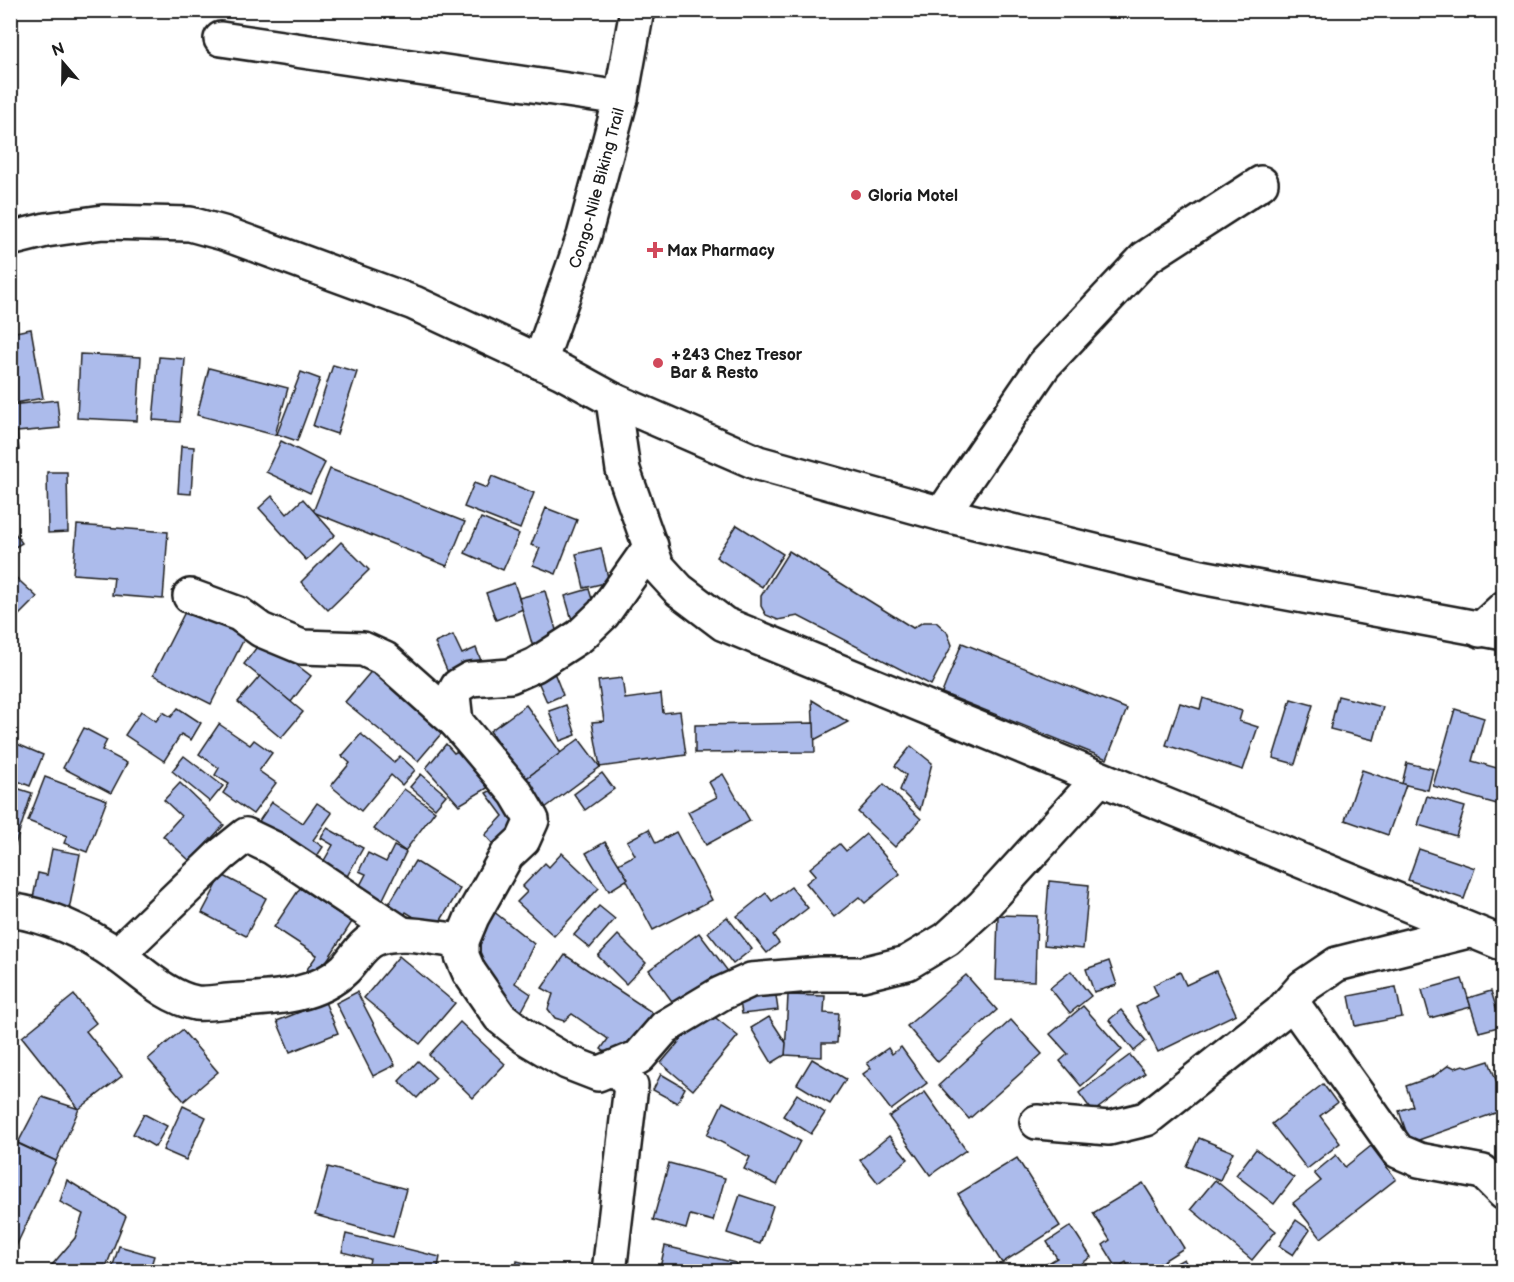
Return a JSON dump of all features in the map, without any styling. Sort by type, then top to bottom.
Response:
[{"type":"main road","name":"Congo-Nile Biking Trail","points":[[540,362],[584,236],[621,99],[637,10]]},
{"type":"main road","points":[[221,39],[621,99]]},
{"type":"main road","points":[[942,514],[1044,365],[1145,258],[1261,183]]},
{"type":"main road","points":[[10,239],[46,230],[103,222],[190,224],[224,233],[414,303],[540,362],[613,400],[758,463],[942,514],[1201,577],[1492,631],[1503,608]]},
{"type":"main road","points":[[613,400],[623,470],[657,566],[679,590],[724,624],[1503,944]]},
{"type":"main road","points":[[456,722],[453,695],[458,686],[470,680],[510,676],[535,665],[580,636],[603,615],[651,546]]},
{"type":"main road","points":[[190,596],[239,614],[261,630],[302,647],[363,650],[373,653],[385,659],[456,722],[516,793],[532,820],[523,840],[507,855],[472,917],[462,941],[462,956],[469,972],[500,1017],[525,1037],[567,1062],[598,1074],[639,1058],[665,1027],[720,994],[751,980],[821,974],[862,974],[907,963],[937,945],[983,906],[1099,779]]},
{"type":"main road","points":[[117,954],[220,855],[246,835],[273,848],[399,932]]},
{"type":"main road","points":[[10,910],[30,913],[71,926],[117,954],[172,995],[197,1003],[297,994],[320,986],[344,970],[361,949],[374,939],[399,932],[462,941]]},
{"type":"main road","points":[[1037,1122],[1109,1128],[1146,1119],[1239,1048],[1291,1001],[1303,987],[1337,964],[1468,931]]},
{"type":"main road","points":[[1291,1001],[1398,1151],[1419,1160],[1483,1172],[1503,1193]]},
{"type":"main road","points":[[609,1272],[631,1086],[616,1068]]},
{"type":"building","points":[[31,329],[43,398],[10,404],[10,333]]},
{"type":"building","points":[[80,354],[141,357],[137,421],[77,418]]},
{"type":"building","points":[[159,357],[185,359],[180,422],[153,420]]},
{"type":"building","points":[[333,365],[357,372],[337,434],[313,426]]},
{"type":"building","points":[[209,368],[288,388],[275,435],[197,415]]},
{"type":"building","points":[[301,372],[320,379],[297,441],[277,434]]},
{"type":"building","points":[[57,400],[60,428],[17,432],[19,450],[10,451],[10,405]]},
{"type":"building","points":[[281,441],[325,463],[310,493],[266,472]]},
{"type":"building","points":[[181,446],[194,447],[191,494],[178,493]]},
{"type":"building","points":[[330,469],[465,522],[447,566],[313,512]]},
{"type":"building","points":[[47,472],[67,472],[68,532],[48,533]]},
{"type":"building","points":[[492,476],[534,493],[520,529],[464,507],[474,483],[487,488]]},
{"type":"building","points":[[272,496],[287,514],[303,499],[335,535],[306,560],[259,508]]},
{"type":"building","points":[[546,508],[577,520],[556,574],[533,565],[540,548],[531,545]]},
{"type":"building","points":[[481,518],[519,534],[503,570],[465,553]]},
{"type":"building","points":[[77,525],[168,532],[163,599],[112,595],[114,577],[73,574]]},
{"type":"building","points":[[737,525],[783,554],[762,587],[716,557]]},
{"type":"building","points":[[10,526],[22,543],[10,550]]},
{"type":"building","points":[[341,542],[369,570],[328,610],[301,582]]},
{"type":"building","points":[[601,548],[609,582],[584,588],[576,554]]},
{"type":"building","points":[[789,551],[913,628],[923,622],[936,622],[947,632],[952,645],[931,685],[798,616],[778,620],[766,615],[761,606],[761,596]]},
{"type":"building","points":[[10,572],[37,597],[10,624]]},
{"type":"building","points":[[514,583],[523,609],[496,620],[486,593]]},
{"type":"building","points":[[589,589],[596,613],[572,620],[565,596]]},
{"type":"building","points":[[545,591],[560,644],[534,651],[519,598]]},
{"type":"building","points":[[188,606],[246,635],[211,704],[153,675]]},
{"type":"building","points":[[453,635],[462,654],[476,648],[484,668],[452,682],[435,643]]},
{"type":"building","points":[[263,639],[311,676],[291,702],[244,664]]},
{"type":"building","points":[[962,643],[1127,709],[1107,759],[942,693]]},
{"type":"building","points":[[374,668],[446,728],[418,761],[345,702]]},
{"type":"building","points":[[553,670],[563,695],[547,702],[536,677]]},
{"type":"building","points":[[260,676],[303,712],[281,738],[238,702]]},
{"type":"building","points":[[622,678],[625,699],[661,694],[663,713],[680,711],[686,755],[600,767],[592,722],[604,721],[598,681]]},
{"type":"building","points":[[1338,696],[1383,707],[1374,740],[1330,729]]},
{"type":"building","points":[[1203,698],[1242,711],[1239,721],[1258,727],[1243,770],[1166,745],[1180,703],[1200,709]]},
{"type":"building","points":[[1291,699],[1313,705],[1295,764],[1273,758]]},
{"type":"building","points":[[812,700],[848,722],[814,740]]},
{"type":"building","points":[[526,705],[561,753],[524,780],[490,731]]},
{"type":"building","points":[[566,705],[576,735],[560,741],[549,711]]},
{"type":"building","points":[[178,708],[201,723],[191,740],[181,734],[164,761],[125,735],[141,711],[156,721],[163,712],[171,717]]},
{"type":"building","points":[[1455,709],[1484,718],[1472,761],[1504,770],[1504,806],[1433,786]]},
{"type":"building","points":[[814,723],[815,752],[695,753],[695,725]]},
{"type":"building","points":[[219,724],[250,745],[254,740],[272,753],[259,771],[276,783],[253,814],[223,793],[229,784],[215,775],[219,768],[199,754]]},
{"type":"building","points":[[84,728],[107,740],[102,750],[127,763],[111,793],[63,768]]},
{"type":"building","points":[[361,734],[394,762],[400,756],[415,770],[402,785],[391,775],[361,811],[331,786],[350,763],[342,756]]},
{"type":"building","points":[[579,739],[600,767],[545,808],[524,780]]},
{"type":"building","points":[[10,741],[43,755],[30,786],[10,778]]},
{"type":"building","points":[[446,744],[454,753],[468,746],[494,784],[459,805],[426,768]]},
{"type":"building","points":[[911,746],[932,763],[920,810],[900,790],[906,775],[895,766]]},
{"type":"building","points":[[184,756],[223,786],[210,802],[172,771]]},
{"type":"building","points":[[1407,763],[1433,769],[1428,790],[1402,784]]},
{"type":"building","points":[[1362,770],[1406,785],[1388,835],[1345,820]]},
{"type":"building","points":[[602,773],[614,789],[585,810],[574,794]]},
{"type":"building","points":[[421,774],[446,795],[435,808],[410,787]]},
{"type":"building","points":[[723,774],[750,821],[706,845],[688,812],[717,797],[709,782]]},
{"type":"building","points":[[45,777],[107,800],[87,852],[64,843],[67,836],[28,821]]},
{"type":"building","points":[[180,783],[224,825],[190,861],[163,836],[181,816],[164,800]]},
{"type":"building","points":[[884,784],[921,819],[895,847],[858,812]]},
{"type":"building","points":[[10,786],[32,793],[10,860]]},
{"type":"building","points":[[498,787],[521,822],[502,854],[485,835],[503,816],[486,793]]},
{"type":"building","points":[[404,789],[435,811],[405,851],[374,829]]},
{"type":"building","points":[[1427,796],[1465,807],[1456,836],[1418,825]]},
{"type":"building","points":[[272,802],[303,823],[317,803],[332,813],[313,840],[323,847],[311,865],[255,827]]},
{"type":"building","points":[[327,828],[363,848],[342,885],[318,871],[333,845],[321,838]]},
{"type":"building","points":[[649,829],[656,843],[676,832],[712,900],[653,930],[618,864],[635,855],[627,841]]},
{"type":"building","points":[[866,834],[900,874],[865,903],[859,897],[834,917],[806,883],[816,875],[810,868],[840,844],[846,851]]},
{"type":"building","points":[[605,842],[628,879],[609,891],[586,853]]},
{"type":"building","points":[[394,846],[406,852],[380,905],[356,893],[366,874],[359,871],[368,853],[386,862]]},
{"type":"building","points":[[52,849],[80,854],[68,915],[31,908],[38,873],[47,875]]},
{"type":"building","points":[[1419,849],[1475,868],[1464,899],[1408,880]]},
{"type":"building","points":[[562,853],[599,888],[554,936],[517,902],[527,892],[522,887],[545,863],[549,867]]},
{"type":"building","points":[[415,861],[460,889],[435,930],[406,912],[400,922],[384,912]]},
{"type":"building","points":[[222,875],[266,898],[246,936],[202,913]]},
{"type":"building","points":[[1049,881],[1089,885],[1083,949],[1044,945]]},
{"type":"building","points":[[791,887],[808,908],[773,935],[779,943],[767,953],[737,916],[766,893],[772,901]]},
{"type":"building","points":[[300,888],[352,922],[313,982],[303,975],[317,955],[274,927]]},
{"type":"building","points":[[599,906],[615,919],[590,948],[574,935]]},
{"type":"building","points":[[493,911],[534,944],[515,983],[531,994],[520,1014],[499,1000],[482,966],[477,937]]},
{"type":"building","points":[[998,915],[1037,916],[1035,981],[996,980]]},
{"type":"building","points":[[727,917],[752,949],[733,964],[708,932]]},
{"type":"building","points":[[699,933],[730,974],[694,1001],[688,993],[674,1004],[649,970]]},
{"type":"building","points":[[618,935],[646,963],[626,984],[598,956]]},
{"type":"building","points":[[565,955],[653,1013],[620,1062],[601,1049],[608,1039],[572,1014],[564,1021],[555,1018],[548,1009],[553,994],[542,988]]},
{"type":"building","points":[[399,956],[455,1003],[420,1044],[364,998]]},
{"type":"building","points":[[1109,961],[1117,985],[1094,992],[1086,969]]},
{"type":"building","points":[[1071,971],[1091,996],[1070,1013],[1050,988]]},
{"type":"building","points":[[1216,971],[1236,1014],[1158,1052],[1136,1007],[1158,996],[1153,985],[1180,972],[1186,985]]},
{"type":"building","points":[[966,975],[997,1010],[938,1062],[907,1026]]},
{"type":"building","points":[[1462,979],[1471,1007],[1430,1018],[1422,990]]},
{"type":"building","points":[[1396,987],[1402,1017],[1355,1026],[1349,996]]},
{"type":"building","points":[[775,989],[778,1010],[742,1014],[739,994]]},
{"type":"building","points":[[1491,991],[1502,1026],[1479,1032],[1468,998]]},
{"type":"building","points":[[357,992],[395,1065],[373,1076],[336,1003]]},
{"type":"building","points":[[74,995],[96,1023],[86,1031],[122,1076],[79,1109],[22,1037]]},
{"type":"building","points":[[788,995],[825,996],[824,1013],[839,1014],[837,1043],[822,1043],[822,1057],[785,1055]]},
{"type":"building","points":[[325,1002],[338,1033],[290,1052],[277,1021]]},
{"type":"building","points":[[1083,1006],[1122,1050],[1081,1086],[1060,1061],[1068,1054],[1050,1034]]},
{"type":"building","points":[[706,1010],[738,1036],[693,1090],[661,1063]]},
{"type":"building","points":[[1121,1010],[1146,1041],[1134,1051],[1109,1020]]},
{"type":"building","points":[[769,1017],[786,1043],[785,1055],[772,1063],[751,1028]]},
{"type":"building","points":[[1011,1020],[1042,1054],[969,1119],[939,1085]]},
{"type":"building","points":[[460,1022],[505,1064],[473,1098],[429,1055]]},
{"type":"building","points":[[182,1030],[218,1072],[184,1101],[148,1059]]},
{"type":"building","points":[[901,1047],[927,1083],[891,1110],[863,1074],[871,1068],[867,1063],[888,1048],[892,1054]]},
{"type":"building","points":[[1130,1055],[1145,1073],[1093,1112],[1079,1093]]},
{"type":"building","points":[[812,1059],[846,1079],[830,1104],[797,1084]]},
{"type":"building","points":[[418,1061],[436,1078],[417,1098],[399,1081]]},
{"type":"building","points":[[1489,1061],[1504,1102],[1504,1110],[1410,1143],[1399,1111],[1413,1106],[1406,1086],[1434,1076],[1449,1065],[1455,1068],[1463,1065],[1470,1067]]},
{"type":"building","points":[[661,1074],[685,1088],[677,1103],[653,1090]]},
{"type":"building","points":[[1323,1084],[1337,1103],[1320,1116],[1340,1143],[1307,1169],[1272,1124]]},
{"type":"building","points":[[925,1092],[966,1150],[930,1175],[889,1117]]},
{"type":"building","points":[[797,1094],[825,1113],[811,1134],[783,1116]]},
{"type":"building","points":[[42,1097],[79,1109],[56,1161],[18,1143]]},
{"type":"building","points":[[723,1102],[800,1141],[777,1185],[744,1169],[750,1157],[707,1135]]},
{"type":"building","points":[[183,1106],[206,1117],[186,1160],[163,1150]]},
{"type":"building","points":[[144,1114],[167,1126],[155,1147],[133,1134]]},
{"type":"building","points":[[889,1136],[908,1159],[878,1183],[860,1160]]},
{"type":"building","points":[[1199,1138],[1233,1152],[1220,1180],[1186,1166]]},
{"type":"building","points":[[10,1140],[56,1161],[10,1259]]},
{"type":"building","points":[[1371,1146],[1396,1179],[1321,1238],[1293,1203],[1321,1181],[1314,1173],[1336,1155],[1345,1167]]},
{"type":"building","points":[[1256,1149],[1294,1178],[1274,1204],[1236,1175]]},
{"type":"building","points":[[1017,1158],[1060,1226],[1002,1263],[958,1194]]},
{"type":"building","points":[[669,1163],[725,1178],[713,1221],[690,1215],[686,1229],[653,1220]]},
{"type":"building","points":[[328,1167],[406,1189],[393,1237],[315,1215]]},
{"type":"building","points":[[67,1180],[126,1216],[104,1272],[46,1272],[75,1238],[83,1214],[60,1202]]},
{"type":"building","points":[[1215,1180],[1276,1231],[1252,1260],[1191,1209]]},
{"type":"building","points":[[1143,1183],[1184,1248],[1146,1272],[1131,1272],[1126,1262],[1117,1268],[1103,1245],[1110,1240],[1093,1213]]},
{"type":"building","points":[[740,1195],[773,1206],[760,1244],[727,1233]]},
{"type":"building","points":[[1296,1220],[1310,1230],[1293,1255],[1279,1246]]},
{"type":"building","points":[[1071,1226],[1091,1257],[1069,1272],[1047,1272],[1043,1266],[1057,1258],[1047,1242]]},
{"type":"building","points":[[346,1234],[440,1257],[437,1272],[367,1272],[370,1259],[342,1252]]},
{"type":"building","points":[[119,1246],[154,1256],[149,1272],[111,1272]]},
{"type":"building","points":[[665,1246],[736,1263],[734,1272],[659,1272]]},
{"type":"building","points":[[1184,1259],[1191,1272],[1164,1272],[1163,1270]]},
{"type":"building","points":[[517,1261],[546,1268],[545,1272],[515,1272]]},
{"type":"place","name":"Gloria Motel","points":[[856,195]]},
{"type":"place","name":"Max Pharmacy","points":[[655,250]]},
{"type":"place","name":"+243 Chez Tresor Bar & Resto","points":[[658,363]]}]
